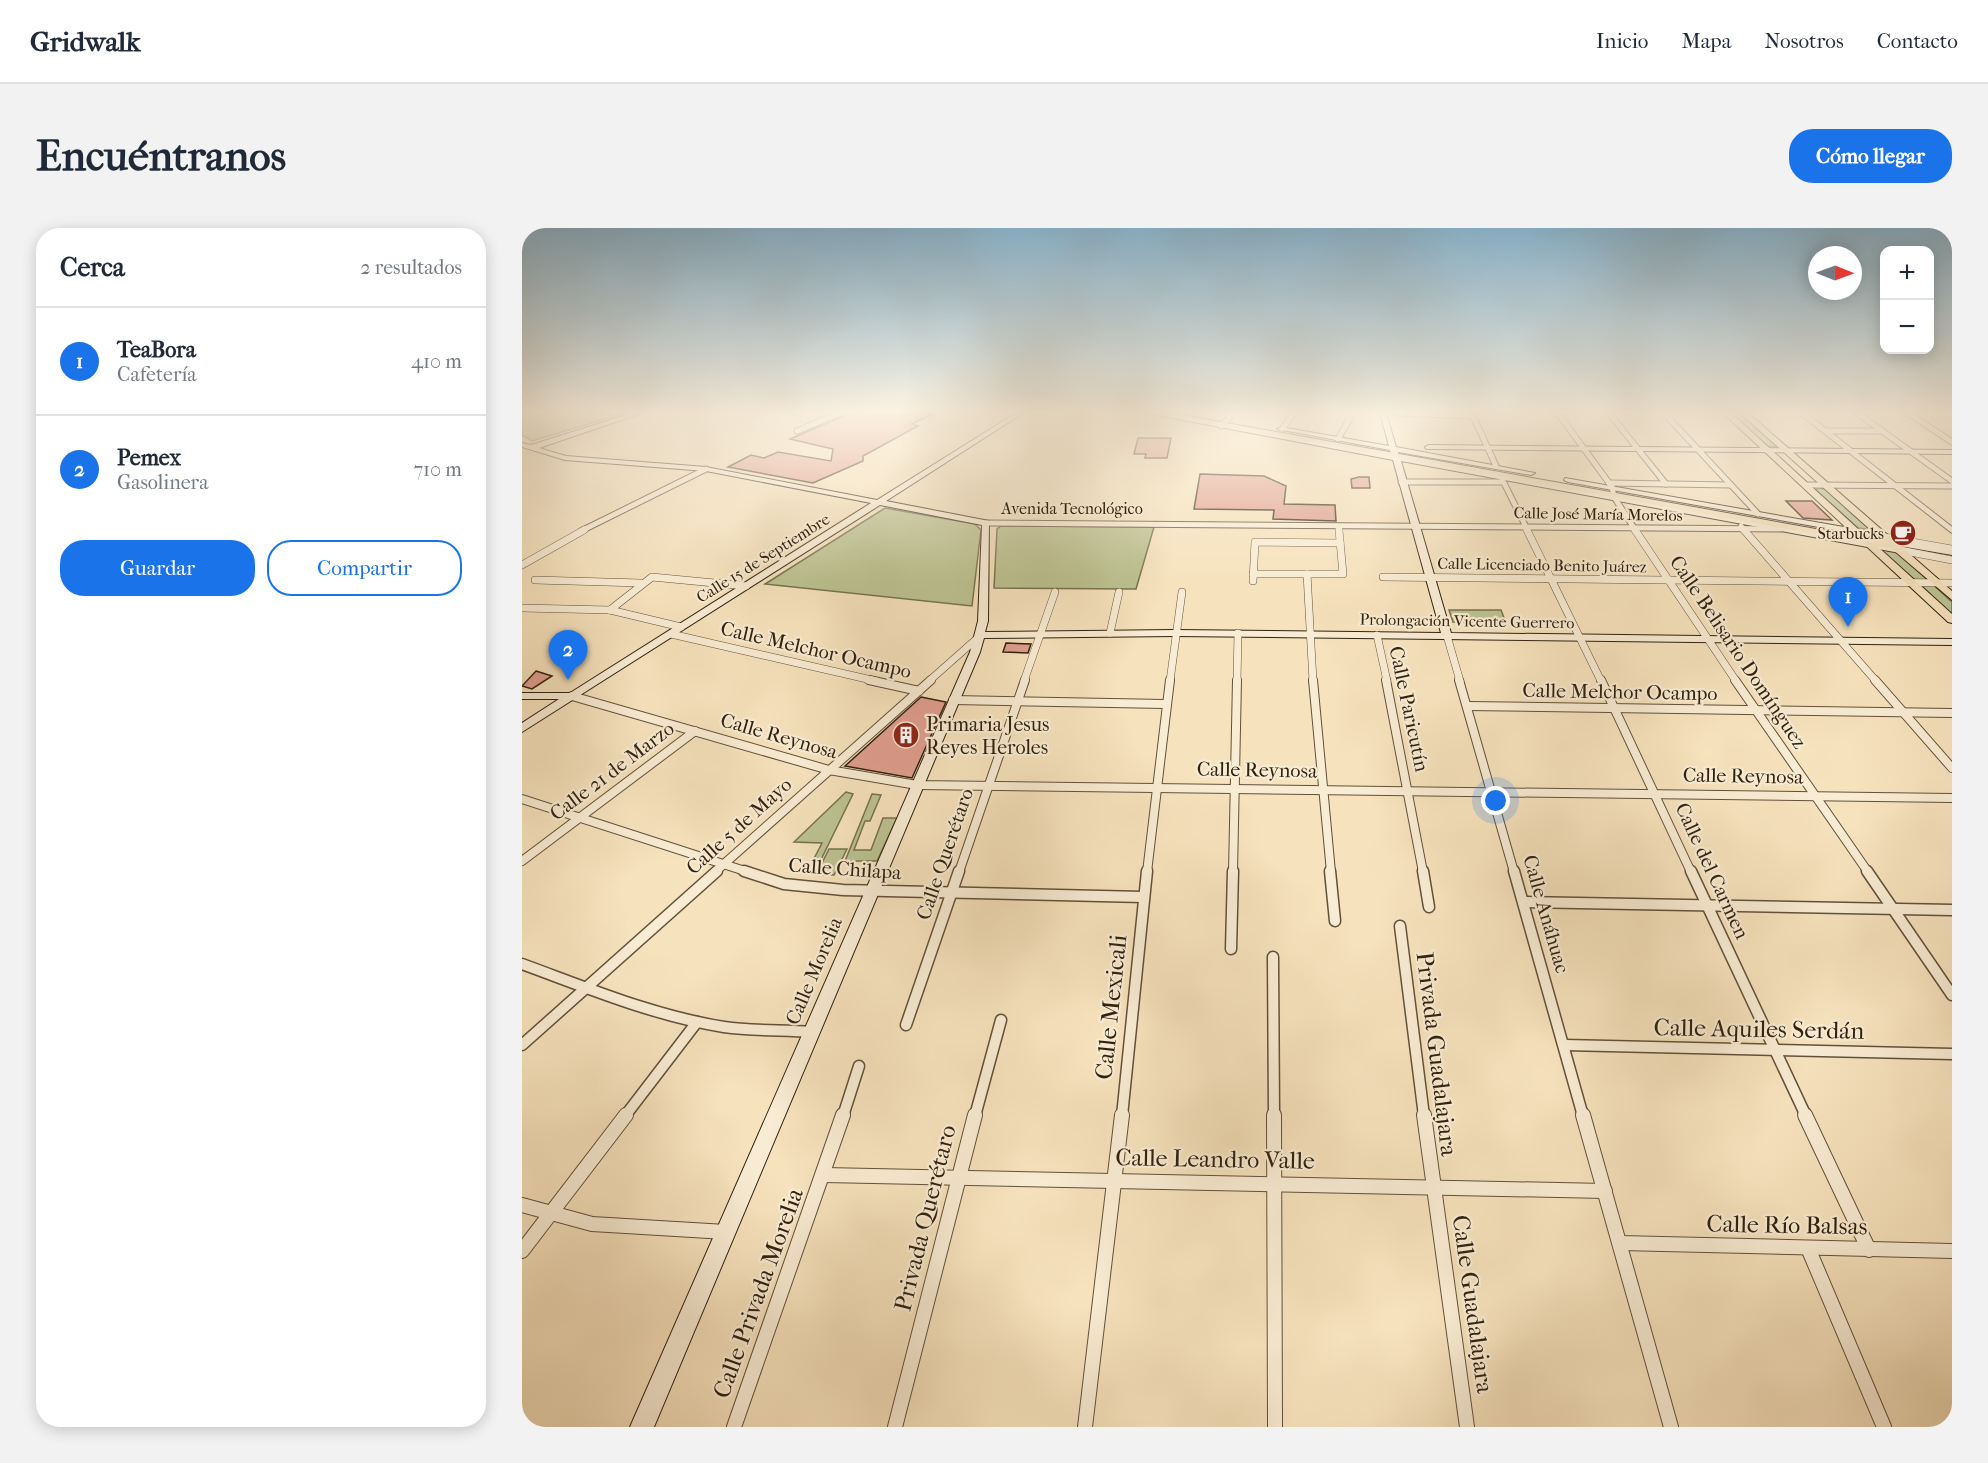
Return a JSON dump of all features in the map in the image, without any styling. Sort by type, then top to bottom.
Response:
[{"type":"main road","points":[[1468,469],[1546,485]]},
{"type":"main road","points":[[1789,469],[1952,620]]},
{"type":"main road","points":[[1808,469],[1952,597]]},
{"type":"main road","points":[[1506,477],[1531,473]]},
{"type":"main road","points":[[1506,477],[1612,490],[1892,543]]},
{"type":"street","points":[[522,565],[585,529],[706,469]]},
{"type":"street","name":"Avenida Tecnológico","points":[[706,469],[986,523],[1414,525]]},
{"type":"street","name":"Calle 15 de Septiembre","points":[[522,728],[932,469]]},
{"type":"street","name":"Calle Anáhuac","points":[[1397,469],[1565,1045],[1671,1427]]},
{"type":"street","points":[[1511,469],[1612,490],[1735,520],[1783,529],[1865,539]]},
{"type":"street","name":"Calle Belisario Domínguez","points":[[1598,469],[1707,639],[1952,995]]},
{"type":"street","points":[[1654,469],[1666,484]]},
{"type":"street","points":[[1716,469],[1758,514]]},
{"type":"street","points":[[1874,469],[1952,530]]},
{"type":"street","points":[[1935,469],[1952,481]]},
{"type":"street","points":[[1401,482],[1506,477]]},
{"type":"street","name":"Calle del Carmen","points":[[1506,477],[1526,527],[1777,1050],[1869,1250]]},
{"type":"street","points":[[1612,490],[1666,484],[1731,485]]},
{"type":"street","points":[[1546,485],[1612,490],[1758,514],[1865,539]]},
{"type":"street","points":[[1807,485],[1952,486]]},
{"type":"street","points":[[853,497],[899,490]]},
{"type":"street","points":[[1735,520],[1952,768]]},
{"type":"street","name":"Calle Morelia","points":[[642,1427],[981,635],[986,523]]},
{"type":"street","name":"Calle José María Morelos","points":[[1414,525],[1783,529]]},
{"type":"street","points":[[1339,530],[1344,574],[1253,578],[1255,542],[1340,543]]},
{"type":"street","points":[[1892,543],[1952,554]]},
{"type":"street","points":[[1307,574],[1309,634],[1335,921]]},
{"type":"street","points":[[610,610],[641,583],[657,576],[747,586]]},
{"type":"street","name":"Calle Licenciado Benito Juárez","points":[[1383,577],[1952,583]]},
{"type":"street","points":[[535,580],[641,583]]},
{"type":"street","points":[[1110,633],[1119,591]]},
{"type":"street","name":"Calle Querétaro","points":[[906,1025],[1055,592]]},
{"type":"street","name":"Calle Mexicali","points":[[1085,1427],[1115,1180],[1143,897],[1182,592]]},
{"type":"street","points":[[522,608],[610,610],[681,627]]},
{"type":"street","points":[[1231,949],[1238,633]]},
{"type":"street","name":"Prolongación Vicente Guerrero","points":[[981,635],[1238,633],[1952,642]]},
{"type":"street","name":"Calle Melchor Ocampo","points":[[671,634],[919,691]]},
{"type":"street","name":"Calle 5 de Mayo","points":[[522,1046],[981,635]]},
{"type":"street","name":"Calle Paricutín","points":[[1377,635],[1409,789],[1429,907]]},
{"type":"street","points":[[522,722],[528,713],[522,697],[572,696]]},
{"type":"street","name":"Calle Reynosa","points":[[572,696],[829,770],[871,779],[917,785],[1654,792],[1952,798]]},
{"type":"street","points":[[953,700],[1166,704]]},
{"type":"street","name":"Calle Melchor Ocampo","points":[[1467,706],[1952,713]]},
{"type":"street","name":"Calle 21 de Marzo","points":[[522,861],[694,731]]},
{"type":"street","name":"Calle Chilapa","points":[[522,799],[784,885],[950,893],[1143,897]]},
{"type":"street","points":[[1524,902],[1952,910]]},
{"type":"street","name":"Privada Guadalajara","points":[[1400,926],[1433,1188]]},
{"type":"street","points":[[1273,957],[1272,1183],[1275,1427]]},
{"type":"street","points":[[522,964],[586,988],[697,1022],[726,1028],[812,1032]]},
{"type":"street","name":"Privada Querétaro","points":[[895,1427],[958,1177],[1001,1020]]},
{"type":"street","points":[[522,1251],[697,1022]]},
{"type":"street","name":"Calle Aquiles Serdán","points":[[1565,1045],[1952,1054]]},
{"type":"street","name":"Calle Privada Morelia","points":[[734,1427],[824,1175],[859,1066]]},
{"type":"street","name":"Calle Leandro Valle","points":[[824,1175],[1605,1191]]},
{"type":"street","name":"Calle Guadalajara","points":[[1433,1188],[1467,1427]]},
{"type":"street","points":[[522,1205],[549,1215],[592,1224],[726,1232]]},
{"type":"street","name":"Calle Río Balsas","points":[[1620,1243],[1952,1251]]},
{"type":"street","points":[[1808,1248],[1884,1427]]},
{"type":"green space","points":[[1819,488],[1828,490],[1872,530],[1858,528],[1816,490]]},
{"type":"green space","points":[[885,508],[975,524],[981,530],[972,606],[765,584]]},
{"type":"green space","points":[[1001,526],[1154,527],[1136,589],[994,588],[997,529]]},
{"type":"green space","points":[[1876,548],[1897,552],[1952,602],[1952,617]]},
{"type":"green space","points":[[1449,610],[1501,610],[1506,623],[1453,622]]},
{"type":"green space","points":[[846,792],[853,794],[814,874],[806,874],[822,843],[794,842]]},
{"type":"green space","points":[[872,794],[881,795],[870,821],[865,821],[854,850],[871,850],[883,818],[897,818],[877,861],[845,861]]},
{"type":"green space","points":[[829,849],[847,849],[834,875],[816,875]]},
{"type":"building","points":[[738,469],[845,469],[813,483]]},
{"type":"building","points":[[1200,474],[1264,476],[1286,486],[1284,504],[1335,505],[1336,521],[1273,519],[1274,510],[1194,509]]},
{"type":"building","points":[[1369,477],[1370,488],[1352,488],[1351,479]]},
{"type":"building","points":[[1786,501],[1812,501],[1832,520],[1803,518]]},
{"type":"building","points":[[1006,643],[1031,644],[1028,653],[1003,652]]},
{"type":"building","points":[[536,671],[552,676],[532,689],[522,686]]},
{"type":"building","name":"Primaria Jesus Reyes Heroles","points":[[921,697],[946,702],[912,778],[845,766]]},
{"type":"place","name":"Starbucks","points":[[1903,533]]},
{"type":"place","name":"TeaBora","points":[[1848,627]]},
{"type":"place","name":"Pemex","points":[[568,680]]},
{"type":"place","name":"Primaria Jesus Reyes Heroles","points":[[906,735]]}]
